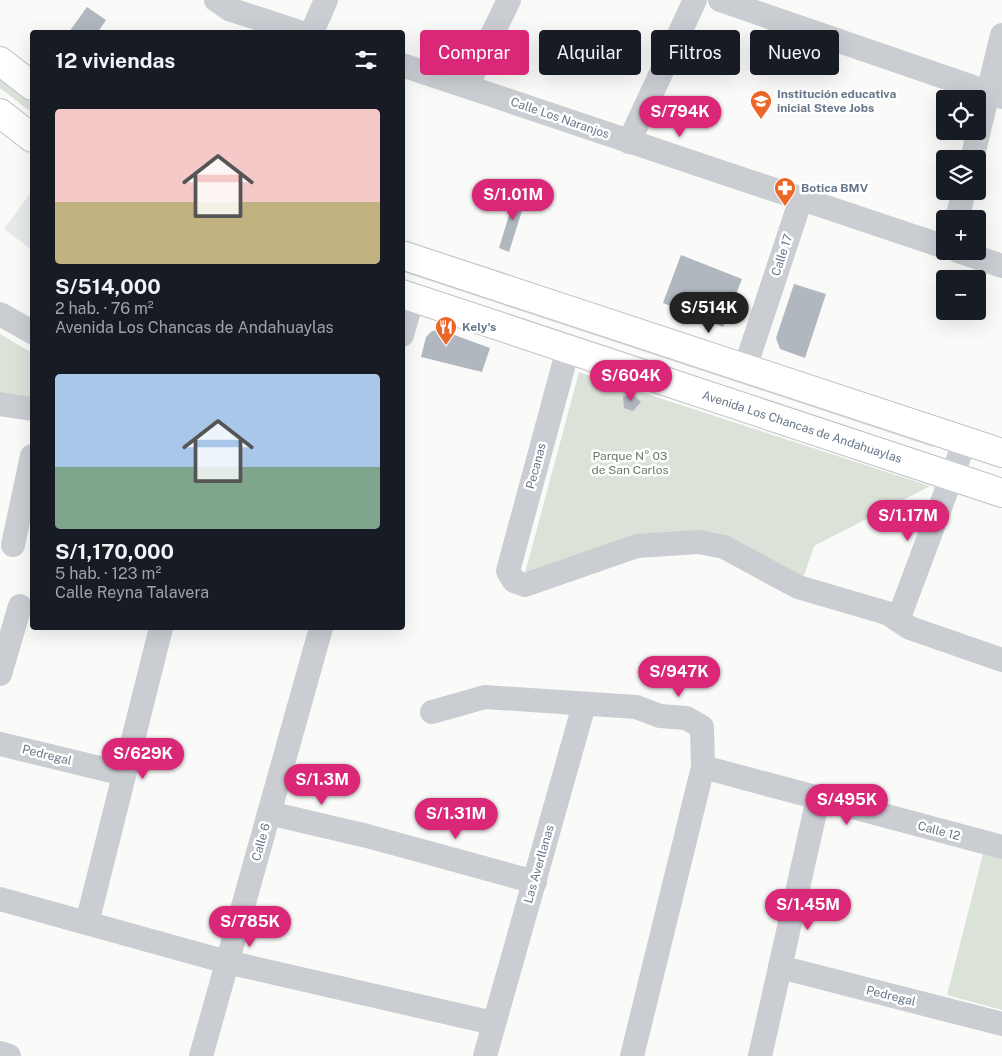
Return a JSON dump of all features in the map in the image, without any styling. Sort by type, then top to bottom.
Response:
[{"type":"main road","points":[[0,61],[30,84]]},
{"type":"main road","points":[[0,113],[30,136]]},
{"type":"main road","points":[[405,256],[1002,453]]},
{"type":"main road","name":"Avenida Los Chancas de Andahuaylas","points":[[408,296],[1002,493]]},
{"type":"street","points":[[216,0],[229,9],[292,30]]},
{"type":"street","points":[[313,30],[326,0]]},
{"type":"street","points":[[467,86],[510,0]]},
{"type":"street","points":[[629,142],[696,0]]},
{"type":"street","points":[[720,0],[995,95]]},
{"type":"street","points":[[975,150],[995,95],[1002,35]]},
{"type":"street","name":"Calle Los Naranjos","points":[[405,65],[936,244]]},
{"type":"street","name":"Calle 17","points":[[745,368],[801,199]]},
{"type":"street","points":[[984,260],[1002,266]]},
{"type":"street","points":[[405,316],[408,296]]},
{"type":"street","points":[[0,314],[30,331]]},
{"type":"street","name":"Pecanas","points":[[568,349],[508,571],[514,581],[525,585],[637,546],[699,542],[724,547],[798,587],[887,613],[898,620]]},
{"type":"street","points":[[0,404],[30,409]]},
{"type":"street","points":[[965,441],[954,477],[898,620],[910,628],[1002,660]]},
{"type":"street","points":[[15,546],[30,467]]},
{"type":"street","points":[[0,674],[20,606]]},
{"type":"street","points":[[86,923],[160,630]]},
{"type":"street","name":"Calle 6","points":[[201,1056],[320,630]]},
{"type":"street","points":[[432,712],[484,697],[636,708],[660,716],[686,718],[702,727],[702,766],[632,1056]]},
{"type":"street","name":"Las Averllanas","points":[[485,1056],[584,705]]},
{"type":"street","name":"Pedregal","points":[[0,744],[124,774]]},
{"type":"street","name":"Calle 12","points":[[702,766],[818,799],[1002,847]]},
{"type":"street","points":[[760,1056],[818,799]]},
{"type":"street","points":[[269,814],[367,836],[535,882]]},
{"type":"street","points":[[0,899],[227,962],[493,1023]]},
{"type":"street","name":"Pedregal","points":[[780,967],[1002,1024]]},
{"type":"street","points":[[0,1054],[9,1056]]},
{"type":"shaded area","points":[[30,194],[30,248],[4,229]]},
{"type":"green space","points":[[0,71],[30,94],[30,111],[0,88]]},
{"type":"green space","points":[[405,264],[936,439],[933,447],[405,273]]},
{"type":"green space","points":[[0,334],[30,352],[30,396],[29,402],[0,397]]},
{"type":"green space","name":"Parque N° 03 de San Carlos","points":[[579,372],[930,486],[814,546],[801,584],[730,542],[524,577]]},
{"type":"green space","points":[[983,854],[1002,859],[1002,1010],[947,995]]},
{"type":"building","points":[[87,7],[106,20],[99,30],[70,30]]},
{"type":"building","points":[[516,192],[527,195],[509,252],[499,248]]},
{"type":"building","points":[[681,255],[742,279],[723,327],[663,303]]},
{"type":"building","points":[[794,284],[826,294],[805,358],[780,349],[776,338]]},
{"type":"building","points":[[441,330],[490,348],[482,372],[421,357],[426,337],[432,331]]},
{"type":"building","points":[[634,395],[641,402],[633,411],[624,408],[623,396]]},
{"type":"place","name":"Institución educativa inicial Steve Jobs","points":[[761,120]]},
{"type":"place","name":"Botica BMV","points":[[785,207]]},
{"type":"place","name":"Kely's","points":[[446,346]]}]
